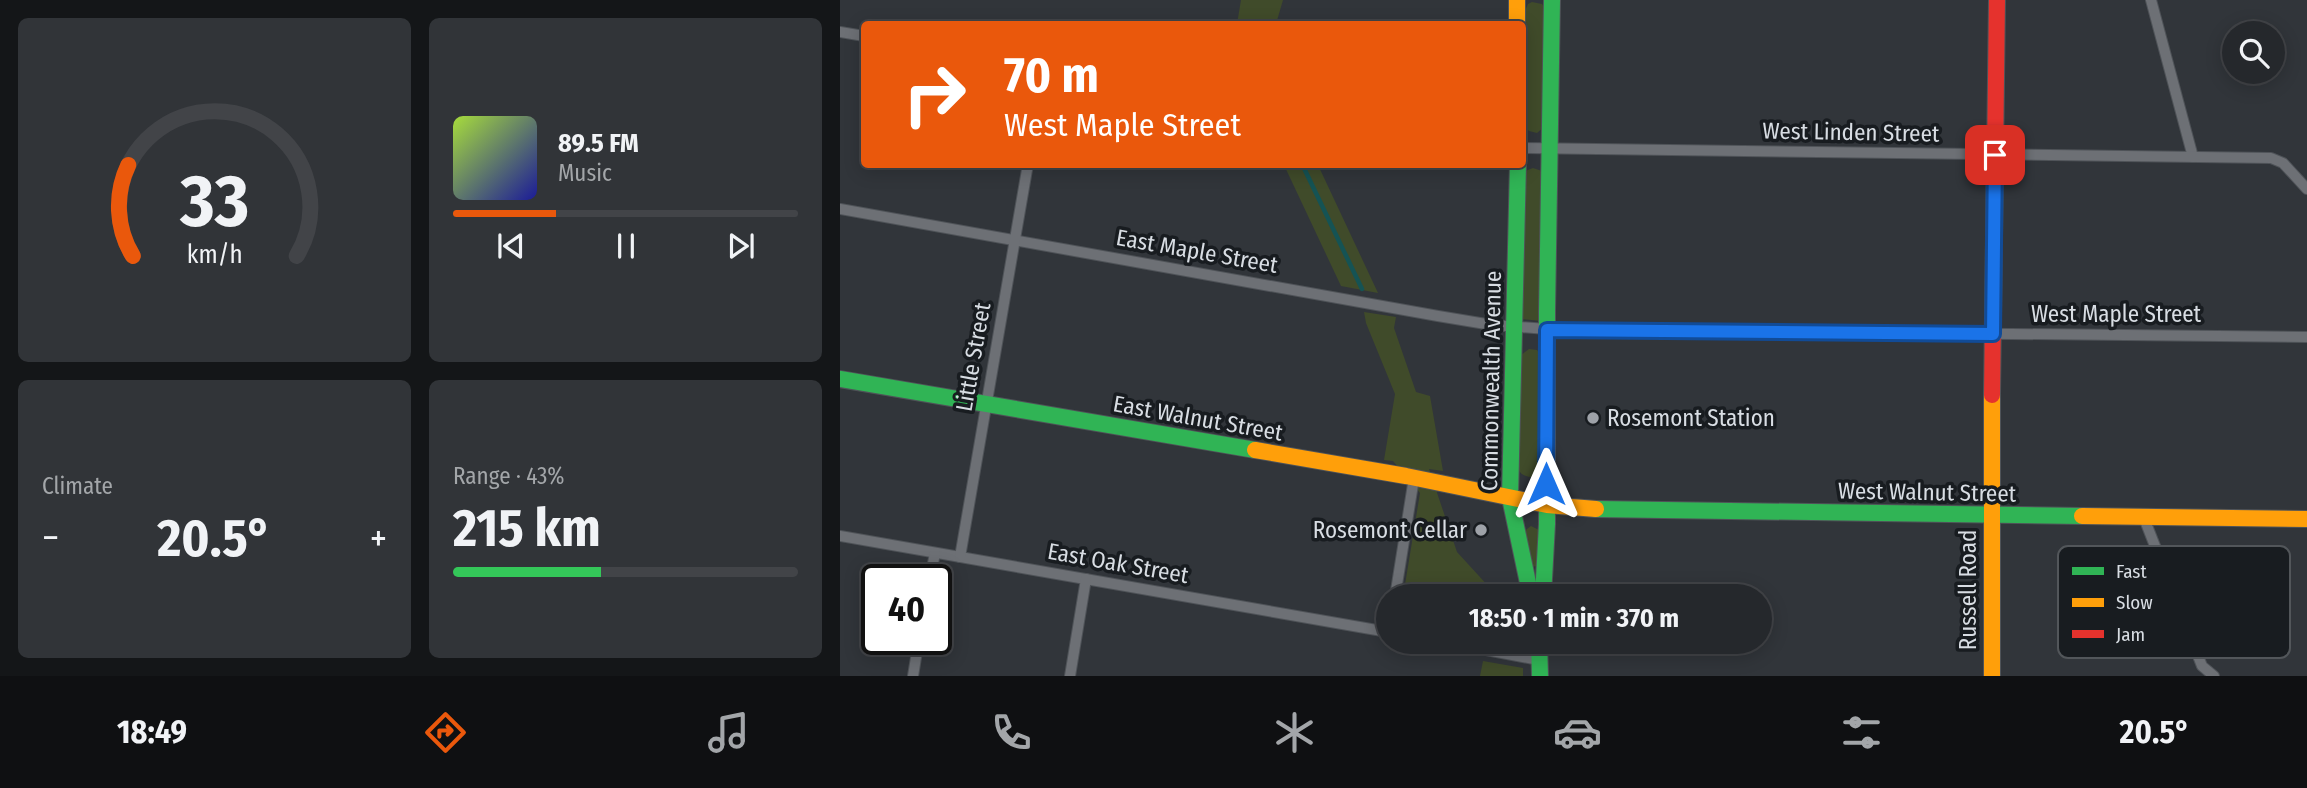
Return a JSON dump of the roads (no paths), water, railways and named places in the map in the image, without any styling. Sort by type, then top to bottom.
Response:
[{"type":"street","points":[[1517,0],[1517,21]]},
{"type":"street","points":[[1544,584],[1547,505],[1552,0]]},
{"type":"street","name":"Russell Road","points":[[1992,676],[1991,515],[1997,0]]},
{"type":"street","points":[[2151,0],[2193,157]]},
{"type":"street","points":[[840,32],[861,36]]},
{"type":"street","name":"West Linden Street","points":[[1526,148],[2271,158],[2283,163],[2307,189]]},
{"type":"street","name":"Little Street","points":[[960,557],[1027,168]]},
{"type":"street","name":"Commonwealth Avenue","points":[[1518,168],[1510,498],[1528,584]]},
{"type":"street","name":"East Maple Street","points":[[840,209],[1438,316],[1547,330]]},
{"type":"street","name":"West Maple Street","points":[[1547,330],[2307,337]]},
{"type":"street","name":"East Walnut Street","points":[[840,379],[1414,478],[1547,505]]},
{"type":"street","points":[[1397,584],[1414,478]]},
{"type":"street","name":"West Walnut Street","points":[[1547,505],[1583,509],[2307,519]]},
{"type":"street","points":[[2144,518],[2155,546]]},
{"type":"street","name":"East Oak Street","points":[[840,536],[1376,630]]},
{"type":"street","points":[[933,564],[935,553]]},
{"type":"street","points":[[1070,676],[1086,579]]},
{"type":"street","points":[[1488,654],[1540,668]]},
{"type":"street","points":[[913,676],[916,655]]},
{"type":"street","points":[[2199,658],[2202,666],[2214,676]]},
{"type":"waterway","points":[[1304,168],[1362,289]]},
{"type":"place","name":"Rosemont Station","points":[[1593,418]]},
{"type":"place","name":"Rosemont Cellar","points":[[1481,530]]}]
